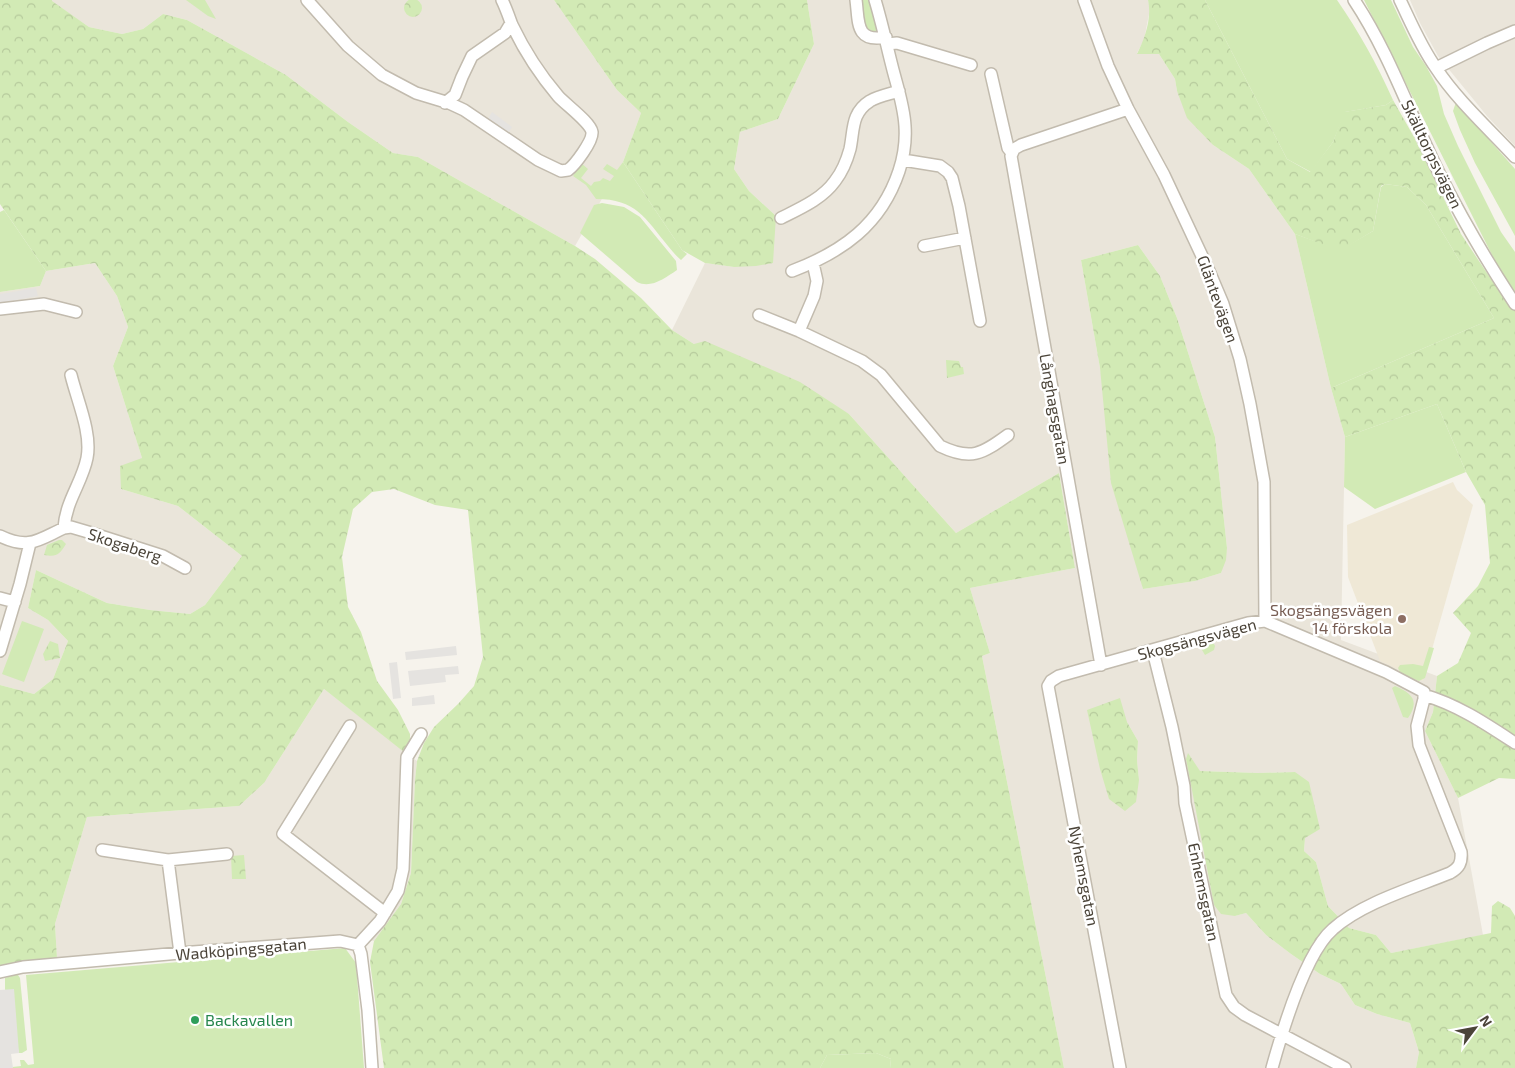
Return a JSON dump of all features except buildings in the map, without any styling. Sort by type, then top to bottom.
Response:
[{"type":"street","points":[[307,0],[348,46],[382,75],[416,93],[458,108],[480,120],[538,160],[561,170],[568,170],[573,166],[592,138],[592,131],[545,80],[514,28],[502,0]]},
{"type":"street","points":[[856,0],[859,27],[866,37],[897,43],[971,65]]},
{"type":"street","points":[[792,271],[813,263],[844,245],[867,227],[892,190],[903,160],[906,129],[900,91],[875,0]]},
{"type":"street","name":"Gläntevägen","points":[[1084,0],[1108,66],[1128,109],[1164,175],[1198,245],[1223,303],[1240,359],[1264,482],[1265,621]]},
{"type":"street","name":"Skälltorpsvägen","points":[[1354,0],[1378,38],[1441,176],[1497,276],[1515,304]]},
{"type":"street","points":[[1400,0],[1417,35],[1450,88],[1515,157]]},
{"type":"street","points":[[445,102],[455,95],[472,56],[514,28]]},
{"type":"street","points":[[1436,68],[1487,42],[1515,32]]},
{"type":"street","name":"Långhagsgatan","points":[[991,74],[1008,148],[1012,153],[1014,181],[1101,665]]},
{"type":"street","points":[[781,218],[816,199],[834,183],[846,160],[853,125],[856,115],[861,109],[876,98],[900,91]]},
{"type":"street","points":[[455,95],[458,108]]},
{"type":"street","points":[[1012,153],[1014,148],[1020,145],[1128,109]]},
{"type":"street","points":[[903,160],[935,164],[948,172],[955,189],[980,321]]},
{"type":"street","points":[[924,246],[965,238]]},
{"type":"street","points":[[799,331],[814,295],[817,281],[813,263]]},
{"type":"street","points":[[0,309],[44,304],[76,312]]},
{"type":"street","points":[[759,315],[799,331],[862,361],[881,375],[940,446],[966,455],[987,450],[1008,435]]},
{"type":"street","points":[[0,536],[24,544],[64,528],[65,513],[86,459],[88,446],[87,434],[71,375]]},
{"type":"street","name":"Skogaberg","points":[[64,528],[71,527],[163,556],[185,568]]},
{"type":"street","points":[[0,651],[30,543]]},
{"type":"street","points":[[0,598],[15,602]]},
{"type":"street","name":"Skogsängsvägen","points":[[1049,684],[1060,676],[1248,623],[1265,621],[1422,689],[1424,695],[1455,706],[1515,743]]},
{"type":"street","name":"Enhemsgatan","points":[[1152,651],[1172,727],[1184,786],[1185,804],[1226,995],[1230,1002],[1241,1012],[1345,1068]]},
{"type":"street","name":"Nyhemsgatan","points":[[1049,684],[1048,689],[1120,1068]]},
{"type":"street","points":[[1272,1068],[1300,984],[1312,960],[1331,931],[1345,920],[1374,904],[1450,873],[1460,863],[1461,852],[1419,745],[1418,726],[1424,695]]},
{"type":"street","points":[[350,726],[283,834],[386,912]]},
{"type":"street","points":[[372,1068],[368,1010],[358,945],[366,938],[386,912],[398,891],[403,869],[407,757],[421,734]]},
{"type":"street","points":[[102,850],[168,860],[227,854]]},
{"type":"street","points":[[168,860],[180,953]]},
{"type":"street","name":"Wadköpingsgatan","points":[[0,972],[23,967],[180,953],[340,941],[358,945]]},
{"type":"shaded area","points":[[52,0],[554,0],[617,90],[641,113],[623,162],[575,246],[418,157],[393,153],[286,75],[187,20],[163,14],[143,29],[122,34],[89,27]]},
{"type":"shaded area","points":[[807,0],[1148,0],[1150,9],[1144,40],[1137,53],[1159,54],[1175,79],[1177,91],[1213,145],[1249,169],[1295,234],[1331,388],[1345,437],[1341,640],[1437,676],[1433,712],[1425,731],[1458,798],[1483,935],[1391,953],[1376,935],[1349,928],[1328,906],[1316,862],[1304,851],[1305,838],[1295,772],[1200,771],[1235,916],[1246,913],[1266,935],[1291,954],[1320,974],[1341,984],[1355,1005],[1377,1014],[1410,1023],[1419,1052],[1416,1068],[1064,1068],[982,656],[990,653],[970,588],[1075,568],[1059,473],[956,533],[849,414],[694,344],[672,330],[705,263],[734,267],[776,216],[749,191],[734,169],[740,132],[778,119],[814,44]],"holes":[[[1138,245],[1160,276],[1177,318],[1215,437],[1227,548],[1221,573],[1195,581],[1143,589],[1081,260]],[[1127,722],[1138,741],[1139,780]]]},
{"type":"shaded area","points":[[1410,0],[1515,0],[1515,146],[1487,116],[1438,56]]},
{"type":"shaded area","points":[[492,112],[512,127],[508,133],[488,119]]},
{"type":"shaded area","points":[[95,263],[117,296],[128,327],[113,366],[142,458],[121,489],[178,506],[242,556],[205,605],[190,614],[107,603],[36,570],[28,608],[48,620],[68,641],[53,679],[34,694],[0,685],[0,292],[40,286],[46,271]]},
{"type":"shaded area","points":[[36,288],[38,296],[0,303],[0,294]]},
{"type":"shaded area","name":"Skogsängsvägen 14 förskola","points":[[1453,482],[1457,490],[1473,505],[1423,681],[1380,661],[1348,577],[1347,525]]},
{"type":"shaded area","points":[[456,646],[457,655],[406,660],[405,652]]},
{"type":"shaded area","points":[[397,662],[401,698],[393,699],[389,663]]},
{"type":"shaded area","points":[[458,666],[459,674],[445,675],[446,682],[410,686],[408,671]]},
{"type":"shaded area","points":[[324,689],[417,761],[411,873],[401,904],[374,941],[359,939],[308,941],[57,958],[55,924],[87,817],[239,806],[264,783]]},
{"type":"shaded area","points":[[434,695],[435,704],[412,706],[412,698]]},
{"type":"shaded area","points":[[14,989],[19,1053],[11,1054],[13,1068],[0,1068],[0,990]]},
{"type":"green space","points":[[413,-1],[419,2],[422,8],[419,14],[413,17],[407,14],[404,8],[407,2]]},
{"type":"green space","points":[[0,0],[52,0],[89,27],[122,34],[143,29],[163,14],[187,20],[286,75],[393,153],[418,157],[595,259],[641,298],[672,330],[694,344],[705,341],[800,382],[849,414],[956,533],[1059,473],[1075,568],[970,588],[990,653],[982,656],[1064,1068],[890,1068],[891,1059],[876,1053],[827,1055],[820,1068],[384,1068],[370,962],[374,941],[401,904],[411,873],[417,761],[424,743],[434,727],[474,686],[483,657],[468,510],[435,505],[394,489],[372,492],[353,509],[342,557],[348,607],[361,632],[377,681],[398,710],[410,734],[410,742],[404,752],[324,689],[264,783],[239,806],[87,817],[55,924],[57,958],[0,967],[0,685],[34,694],[53,679],[68,641],[48,620],[28,608],[36,570],[107,603],[190,614],[205,605],[242,556],[178,506],[121,489],[120,466],[142,458],[113,366],[128,327],[117,296],[95,263],[46,271],[0,204]]},
{"type":"green space","points":[[186,0],[205,0],[216,19],[208,16]]},
{"type":"green space","points":[[554,0],[807,0],[814,44],[778,119],[740,132],[734,169],[749,191],[776,216],[773,263],[734,267],[705,263],[682,250],[623,162],[641,113],[617,90]]},
{"type":"green space","points":[[859,0],[870,0],[877,34],[865,34]]},
{"type":"green space","points":[[1148,0],[1205,0],[1287,159],[1310,172],[1333,142],[1344,112],[1386,105],[1393,100],[1414,137],[1461,234],[1509,306],[1515,302],[1515,779],[1499,778],[1458,798],[1425,731],[1433,712],[1437,676],[1458,663],[1471,633],[1453,613],[1478,586],[1490,563],[1485,505],[1466,472],[1437,404],[1345,437],[1331,388],[1494,318],[1426,205],[1407,187],[1385,184],[1381,186],[1373,231],[1340,251],[1295,234],[1249,169],[1213,145],[1187,118],[1177,91],[1175,79],[1159,54],[1137,54],[1147,28]]},
{"type":"green space","points":[[1205,0],[1337,0],[1381,74],[1393,100],[1386,105],[1345,112],[1333,142],[1311,172],[1287,159]]},
{"type":"green space","points":[[1364,0],[1391,0],[1413,47],[1437,86],[1444,114],[1458,146],[1501,232],[1515,252],[1515,294],[1497,265]]},
{"type":"green space","points":[[1456,102],[1515,169],[1515,236],[1475,163],[1460,130],[1453,111]]},
{"type":"green space","points":[[623,162],[682,250],[687,254],[681,260],[638,212],[621,202],[596,199],[586,185],[573,176],[581,163],[588,169],[581,178],[591,186],[594,182],[600,181],[603,178],[610,181],[614,176],[603,169],[607,164],[617,170]]},
{"type":"green space","points":[[1385,184],[1407,187],[1426,205],[1494,318],[1331,388],[1295,234],[1340,250],[1373,231],[1381,187]]},
{"type":"green space","points":[[602,203],[624,207],[640,217],[676,261],[677,270],[653,283],[642,284],[637,282],[580,233],[594,205]]},
{"type":"green space","points":[[4,210],[46,271],[40,286],[0,292],[0,212]]},
{"type":"green space","points":[[1138,245],[1160,276],[1177,318],[1215,437],[1227,548],[1226,560],[1221,573],[1195,581],[1143,589],[1111,483],[1100,368],[1081,260]]},
{"type":"green space","points":[[946,360],[959,361],[961,367],[963,367],[964,374],[947,378]]},
{"type":"green space","points":[[1437,404],[1466,472],[1375,509],[1344,487],[1345,437]]},
{"type":"green space","points":[[59,540],[66,544],[59,553],[52,556],[44,555],[47,545]]},
{"type":"green space","points":[[22,621],[44,629],[24,682],[2,674]]},
{"type":"green space","points":[[1212,640],[1215,646],[1214,650],[1205,655],[1199,645]]},
{"type":"green space","points":[[50,641],[58,644],[60,658],[45,661],[43,654]]},
{"type":"green space","points":[[1429,647],[1434,648],[1425,678],[1419,681],[1401,674],[1398,668],[1400,665],[1413,664],[1423,666]]},
{"type":"green space","points":[[1395,686],[1410,695],[1414,702],[1412,712],[1408,718],[1403,717],[1392,688]]},
{"type":"green space","points":[[1120,698],[1127,722],[1138,741],[1139,780],[1136,802],[1125,811],[1109,799],[1100,769],[1087,710]]},
{"type":"green space","points":[[1188,753],[1200,771],[1295,772],[1309,782],[1320,829],[1305,838],[1304,851],[1316,862],[1328,906],[1349,928],[1376,935],[1391,953],[1491,933],[1492,906],[1498,901],[1510,908],[1515,916],[1515,1068],[1416,1068],[1419,1052],[1410,1023],[1377,1014],[1355,1005],[1341,984],[1320,974],[1291,954],[1266,935],[1246,913],[1235,916],[1221,914],[1214,905],[1186,759]]},
{"type":"green space","points":[[244,855],[246,879],[232,879],[231,856]]},
{"type":"green space","name":"Backavallen","points":[[345,948],[356,963],[364,1068],[4,1068],[21,1066],[20,1060],[24,1060],[28,1065],[34,1064],[26,975]]},
{"type":"green space","points":[[18,975],[20,978],[27,1050],[22,1053],[19,1053],[5,989],[5,978]]},
{"type":"green space","points":[[876,1053],[891,1059],[890,1068],[820,1068],[827,1055]]},
{"type":"place","name":"Skogsängsvägen 14 förskola","points":[[1402,619]]},
{"type":"place","name":"Backavallen","points":[[195,1020]]}]
